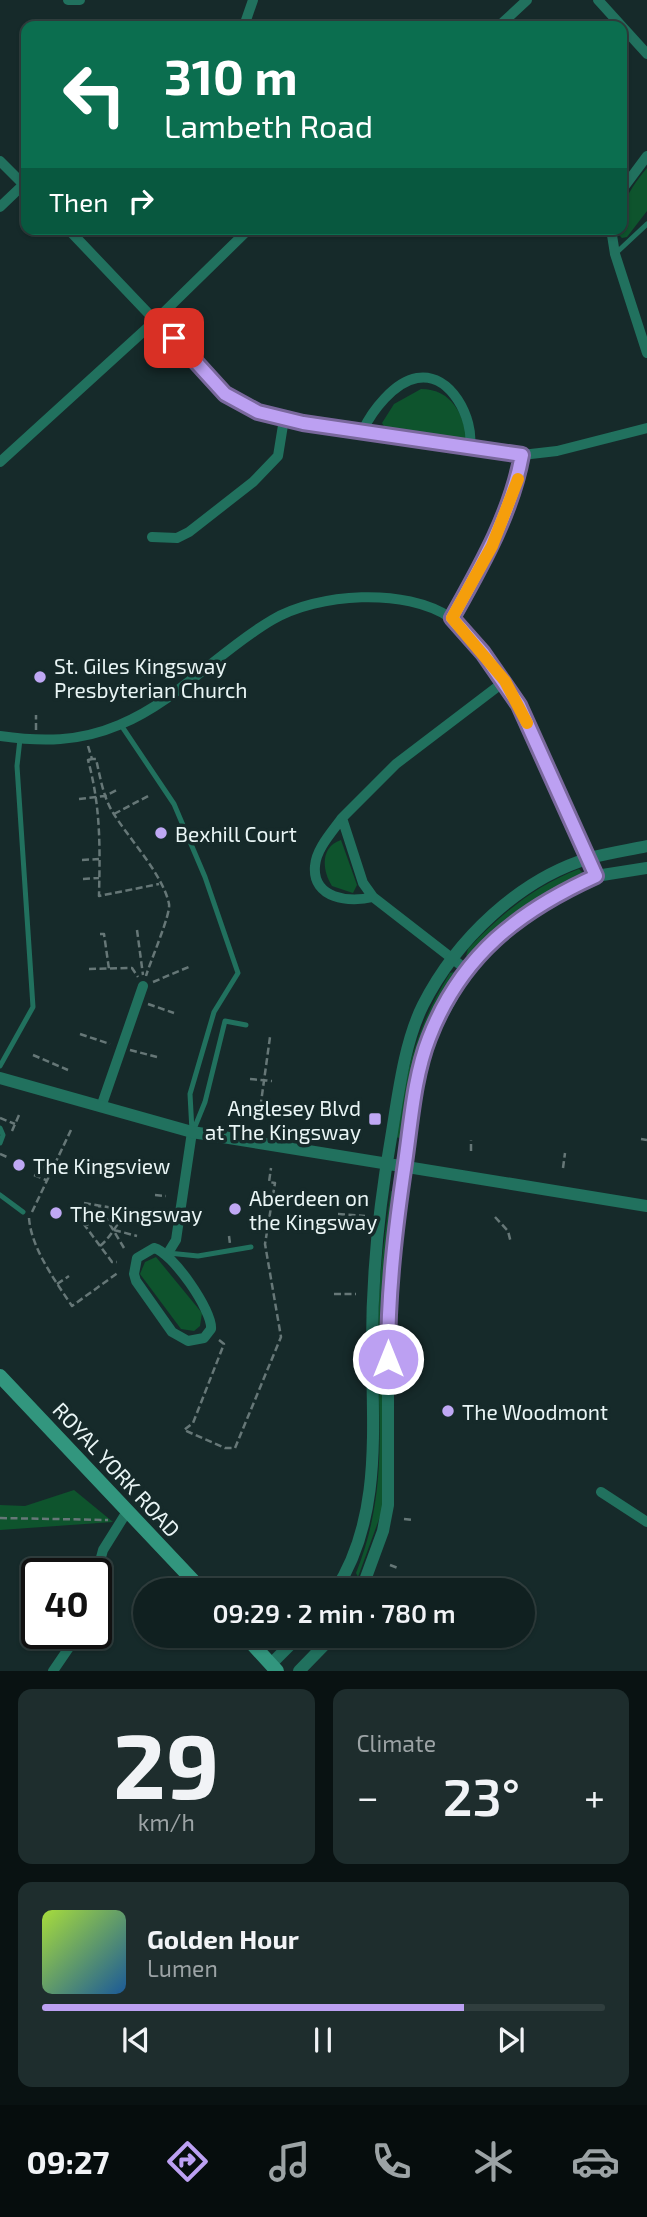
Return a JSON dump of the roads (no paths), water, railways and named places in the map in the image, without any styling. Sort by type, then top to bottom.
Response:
[{"type":"main road","name":"ROYAL YORK ROAD","points":[[0,1376],[191,1578]]},
{"type":"main road","points":[[256,1648],[274,1668]]},
{"type":"street","points":[[68,0],[80,0]]},
{"type":"street","points":[[246,21],[253,0]]},
{"type":"street","points":[[504,21],[527,0]]},
{"type":"street","points":[[598,0],[617,21]]},
{"type":"street","points":[[627,32],[647,54]]},
{"type":"street","points":[[627,183],[647,156]]},
{"type":"street","points":[[0,162],[21,182]]},
{"type":"street","points":[[0,207],[21,189]]},
{"type":"street","points":[[74,235],[225,394],[258,412],[284,419],[522,455],[558,451],[647,428]]},
{"type":"street","points":[[0,462],[157,320],[243,235]]},
{"type":"street","points":[[612,235],[615,254],[647,353]]},
{"type":"street","points":[[363,430],[390,394],[408,381],[424,377],[443,384],[460,404],[470,428],[470,447]]},
{"type":"street","points":[[152,537],[177,538],[189,532],[253,482],[278,456],[284,419]]},
{"type":"street","points":[[452,618],[492,546],[518,479],[522,455]]},
{"type":"street","points":[[0,736],[46,741],[85,736],[121,724],[159,703],[272,620],[305,605],[345,598],[388,598],[429,608],[452,618],[505,681],[519,705],[596,876]]},
{"type":"street","points":[[373,897],[348,901],[326,892],[319,884],[315,865],[319,853],[342,818],[396,764],[505,681]]},
{"type":"street","points":[[342,818],[359,871],[373,897],[467,970]]},
{"type":"street","points":[[342,1578],[359,1540],[371,1483],[372,1295],[386,1163],[402,1073],[422,1006],[452,958],[477,930],[518,894],[589,859],[647,846]]},
{"type":"street","points":[[365,1578],[383,1531],[388,1505],[388,1289],[415,1095],[429,1038],[467,970],[522,915],[550,897],[596,876],[647,868]]},
{"type":"street","points":[[101,1107],[119,1048],[143,986]]},
{"type":"street","points":[[0,1079],[192,1132],[647,1206]]},
{"type":"street","points":[[167,1253],[176,1240],[192,1132]]},
{"type":"street","points":[[154,1248],[167,1253],[208,1313],[211,1329],[204,1338],[196,1342],[180,1338],[172,1332],[134,1273],[137,1258],[148,1249],[154,1248]]},
{"type":"street","points":[[601,1492],[647,1522]]},
{"type":"street","points":[[101,1558],[128,1510]]},
{"type":"street","points":[[274,1668],[290,1648]]},
{"type":"street","points":[[299,1671],[321,1648]]},
{"type":"street","points":[[53,1671],[68,1649]]},
{"type":"lane","points":[[615,254],[647,224]]},
{"type":"lane","points":[[121,724],[174,804],[205,877],[238,973],[214,1012],[190,1094],[192,1132]]},
{"type":"lane","points":[[0,1066],[33,1007],[17,766],[20,739]]},
{"type":"lane","points":[[192,1132],[205,1102],[225,1021],[246,1025]]},
{"type":"lane","points":[[0,1128],[3,1135],[0,1143]]},
{"type":"lane","points":[[0,1195],[23,1212]]},
{"type":"lane","points":[[167,1253],[198,1256],[251,1247]]},
{"type":"place","name":"St. Giles Kingsway Presbyterian Church","points":[[40,677]]},
{"type":"place","name":"Bexhill Court","points":[[161,833]]},
{"type":"place","name":"Anglesey Blvd at The Kingsway","points":[[375,1119]]},
{"type":"place","name":"The Kingsview","points":[[19,1165]]},
{"type":"place","name":"Aberdeen on the Kingsway","points":[[235,1209]]},
{"type":"place","name":"The Kingsway","points":[[56,1213]]},
{"type":"place","name":"The Woodmont","points":[[448,1411]]}]
